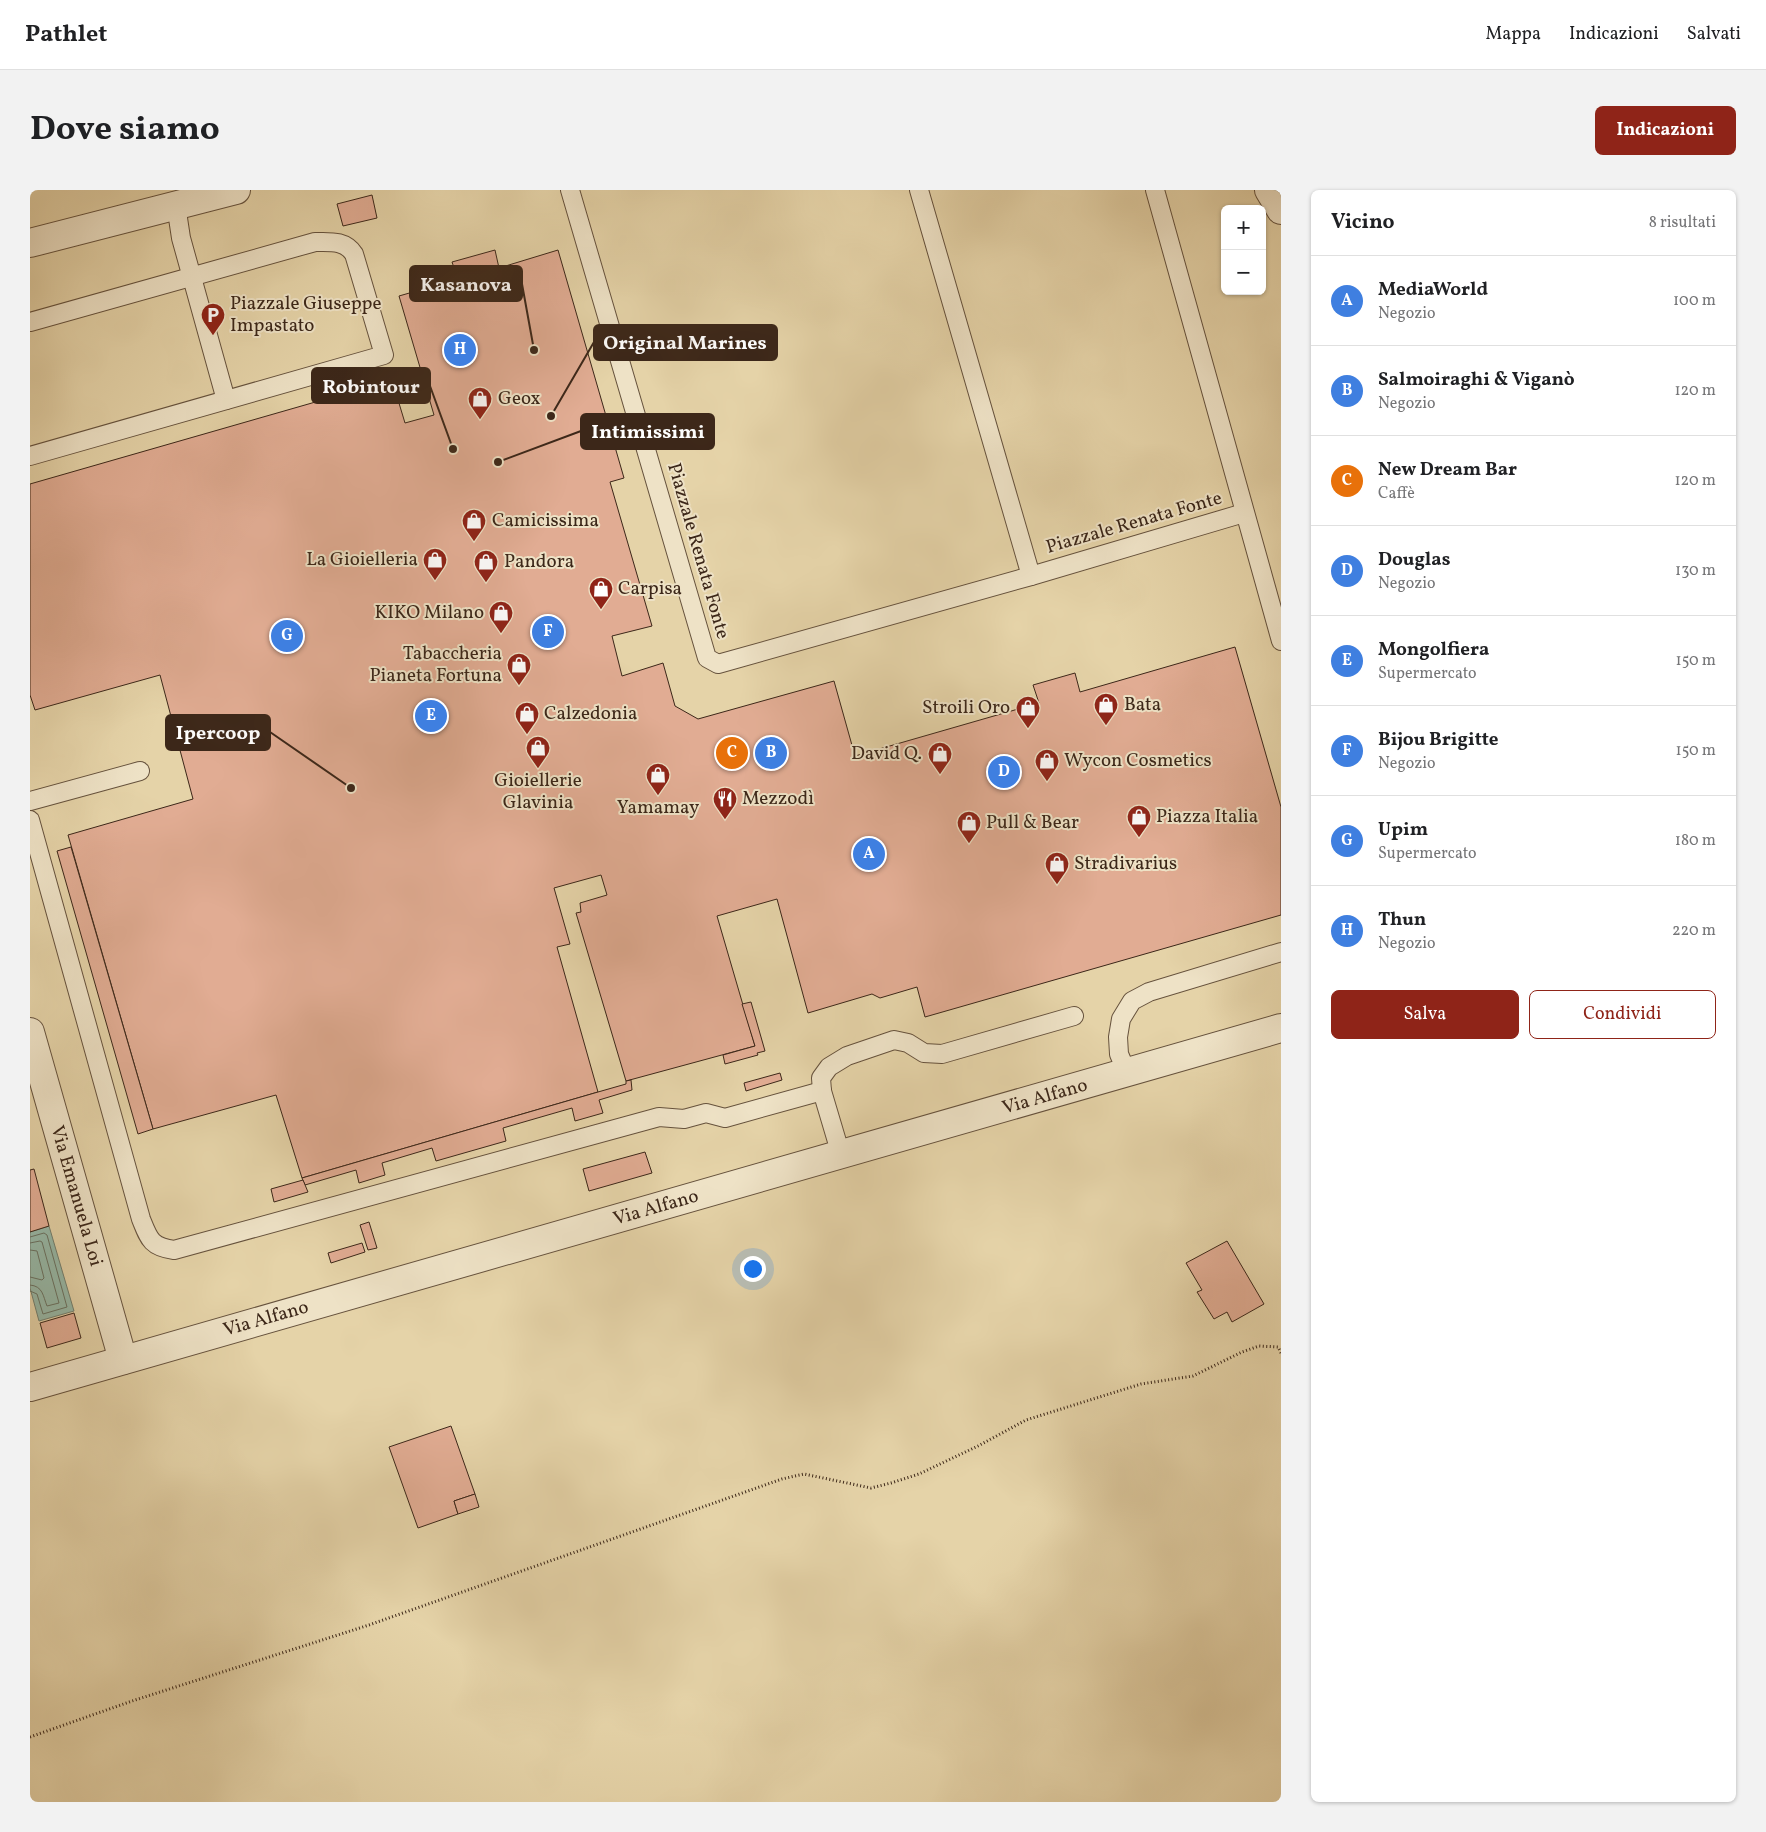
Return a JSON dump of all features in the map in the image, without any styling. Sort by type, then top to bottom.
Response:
[{"type":"street","points":[[30,242],[173,198],[236,190]]},
{"type":"street","points":[[1269,190],[1281,210]]},
{"type":"street","name":"Via Alfano","points":[[30,1387],[1281,1028]]},
{"type":"street","name":"Via Emanuela Loi","points":[[30,1032],[123,1360]]},
{"type":"lane","name":"Piazzale Renata Fonte","points":[[570,190],[707,658],[718,664],[1031,576],[1244,513],[1154,190]]},
{"type":"lane","name":"Piazzale Renata Fonte","points":[[919,190],[1031,576]]},
{"type":"lane","points":[[173,198],[181,238],[226,400]]},
{"type":"lane","points":[[30,322],[315,242],[341,242],[350,248],[354,254],[384,355],[30,456]]},
{"type":"lane","points":[[1244,513],[1281,641]]},
{"type":"lane","points":[[30,801],[140,771]]},
{"type":"lane","points":[[30,820],[141,1219],[149,1239],[160,1248],[174,1250],[659,1116],[684,1119],[706,1113],[725,1118],[822,1091]]},
{"type":"lane","points":[[1127,1073],[1119,1054],[1118,1037],[1121,1019],[1132,1001],[1149,992],[1281,952]]},
{"type":"lane","points":[[841,1155],[822,1091],[821,1078],[829,1067],[847,1056],[894,1040],[908,1043],[924,1053],[942,1054],[1074,1016]]},
{"type":"path","points":[[30,1736],[132,1701],[369,1625],[782,1479],[804,1474],[872,1488],[891,1484],[919,1474],[978,1446],[1026,1420],[1140,1384],[1194,1376],[1242,1352],[1259,1346],[1278,1346],[1281,1353]]},
{"type":"water","points":[[49,1226],[74,1311],[39,1321],[30,1288],[30,1232]]},
{"type":"building","points":[[372,195],[377,218],[343,226],[337,204]]},
{"type":"building","points":[[495,250],[499,268],[558,250],[624,478],[610,482],[652,626],[612,636],[622,676],[663,663],[675,706],[698,719],[834,681],[855,756],[1039,703],[1033,685],[1075,673],[1080,692],[1235,647],[1281,807],[1281,915],[925,1017],[917,987],[880,998],[872,994],[808,1013],[777,899],[717,916],[755,1046],[626,1081],[576,913],[581,912],[580,903],[607,895],[601,875],[554,888],[570,944],[557,947],[598,1092],[302,1178],[276,1095],[153,1129],[68,835],[193,799],[160,675],[35,710],[30,695],[30,484],[392,380],[405,423],[434,415],[399,296],[458,279],[452,262]]},
{"type":"building","points":[[71,847],[153,1129],[138,1134],[57,851]]},
{"type":"building","points":[[751,1002],[765,1051],[757,1053],[758,1055],[725,1064],[723,1055],[755,1046],[742,1004]]},
{"type":"building","points":[[780,1073],[782,1080],[746,1091],[744,1083]]},
{"type":"building","points":[[631,1080],[632,1090],[599,1100],[603,1113],[575,1121],[572,1108],[503,1128],[506,1141],[436,1161],[432,1148],[382,1163],[385,1175],[359,1183],[356,1170],[305,1185],[302,1178],[626,1084],[626,1081]]},
{"type":"building","points":[[645,1152],[652,1173],[589,1191],[583,1169]]},
{"type":"building","points":[[34,1169],[49,1226],[30,1232],[30,1170]]},
{"type":"building","points":[[303,1180],[308,1192],[274,1202],[271,1189]]},
{"type":"building","points":[[369,1222],[377,1248],[368,1250],[360,1225]]},
{"type":"building","points":[[1227,1241],[1264,1304],[1232,1322],[1227,1312],[1214,1319],[1197,1292],[1202,1290],[1186,1263]]},
{"type":"building","points":[[362,1243],[365,1252],[331,1263],[328,1253]]},
{"type":"building","points":[[74,1313],[81,1338],[47,1348],[40,1323]]},
{"type":"building","points":[[451,1426],[475,1494],[454,1501],[458,1514],[418,1528],[389,1447]]},
{"type":"building","points":[[475,1494],[479,1507],[458,1514],[454,1501]]},
{"type":"place","name":"Piazzale Giuseppe Impastato","points":[[213,336]]},
{"type":"place","name":"Thun","points":[[460,350]]},
{"type":"place","name":"Kasanova","points":[[534,350]]},
{"type":"place","name":"Original Marines","points":[[551,416]]},
{"type":"place","name":"Geox","points":[[480,420]]},
{"type":"place","name":"Robintour","points":[[453,449]]},
{"type":"place","name":"Intimissimi","points":[[498,462]]},
{"type":"place","name":"Camicissima","points":[[474,542]]},
{"type":"place","name":"La Gioielleria","points":[[435,581]]},
{"type":"place","name":"Pandora","points":[[486,583]]},
{"type":"place","name":"Carpisa","points":[[601,610]]},
{"type":"place","name":"Bijou Brigitte","points":[[548,632]]},
{"type":"place","name":"KIKO Milano","points":[[501,634]]},
{"type":"place","name":"Upim","points":[[287,636]]},
{"type":"place","name":"Tabaccheria Pianeta Fortuna","points":[[519,686]]},
{"type":"place","name":"Mongolfiera","points":[[431,716]]},
{"type":"place","name":"Bata","points":[[1106,726]]},
{"type":"place","name":"Stroili Oro","points":[[1028,729]]},
{"type":"place","name":"Calzedonia","points":[[527,735]]},
{"type":"place","name":"New Dream Bar","points":[[732,753]]},
{"type":"place","name":"Salmoiraghi & Viganò","points":[[771,753]]},
{"type":"place","name":"Gioiellerie Glavinia","points":[[538,769]]},
{"type":"place","name":"Douglas","points":[[1004,772]]},
{"type":"place","name":"David Q.","points":[[940,775]]},
{"type":"place","name":"Wycon Cosmetics","points":[[1047,782]]},
{"type":"place","name":"Ipercoop","points":[[351,788]]},
{"type":"place","name":"Yamamay","points":[[658,796]]},
{"type":"place","name":"Mezzodì","points":[[725,820]]},
{"type":"place","name":"Piazza Italia","points":[[1139,838]]},
{"type":"place","name":"Pull & Bear","points":[[969,844]]},
{"type":"place","name":"MediaWorld","points":[[869,854]]},
{"type":"place","name":"Stradivarius","points":[[1057,885]]}]
